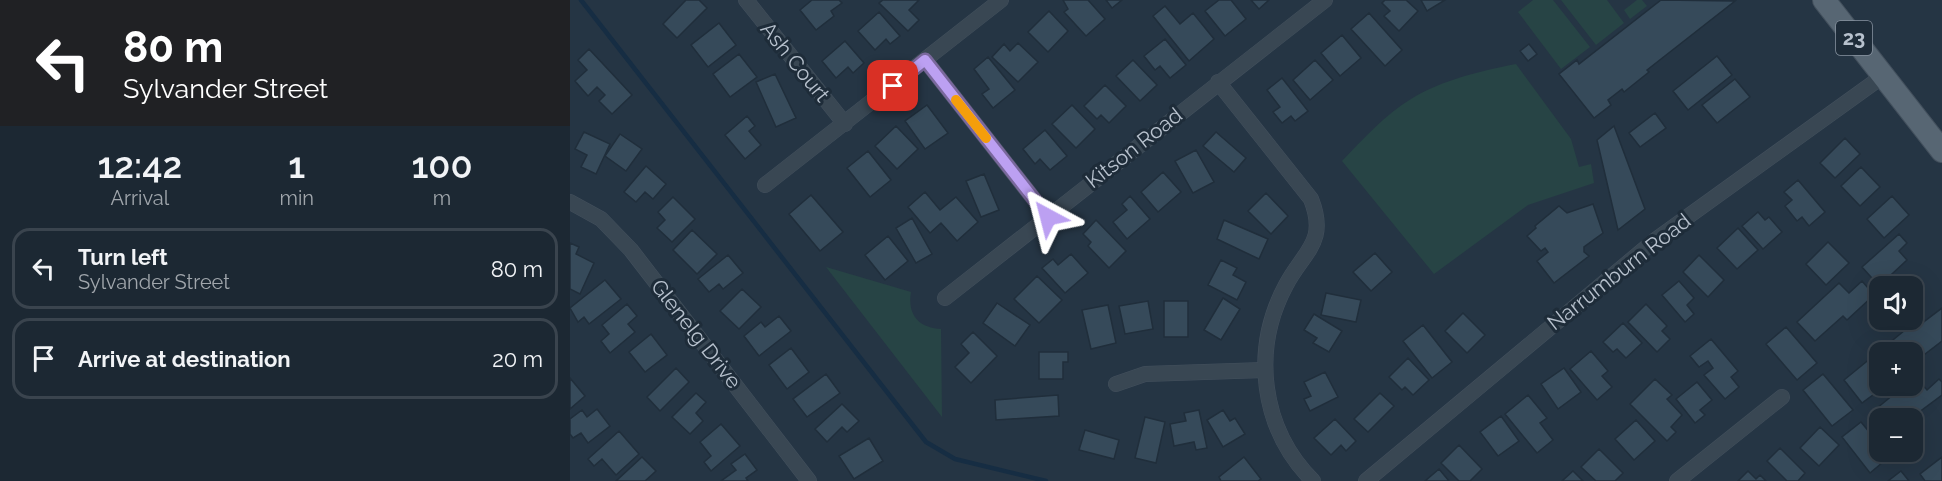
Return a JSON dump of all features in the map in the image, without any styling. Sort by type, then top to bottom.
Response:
[{"type":"main road","name":"23","points":[[1824,0],[1942,151]]},
{"type":"street","name":"Ash Court","points":[[746,0],[845,124]]},
{"type":"street","points":[[765,185],[1001,0]]},
{"type":"street","name":"Kitson Road","points":[[945,298],[1325,0]]},
{"type":"street","points":[[925,60],[1048,217]]},
{"type":"street","name":"Narrumburn Road","points":[[1366,481],[1654,241],[1883,76]]},
{"type":"street","points":[[1218,82],[1311,199],[1318,217],[1317,234],[1313,246],[1287,283],[1274,309],[1265,341],[1264,370],[1273,418],[1287,451],[1313,481]]},
{"type":"street","name":"Glenelg Drive","points":[[570,202],[601,219],[626,244],[809,481]]},
{"type":"street","points":[[1116,384],[1145,374],[1264,370]]},
{"type":"street","points":[[1677,481],[1782,397]]},
{"type":"green space","points":[[1533,0],[1553,0],[1590,47],[1561,69],[1518,12]]},
{"type":"green space","points":[[1561,0],[1607,0],[1624,23],[1596,45]]},
{"type":"green space","points":[[1637,0],[1642,0],[1647,6],[1630,19],[1624,10]]},
{"type":"green space","points":[[1516,64],[1571,139],[1579,167],[1591,164],[1594,183],[1528,205],[1434,274],[1342,161],[1383,120],[1401,105],[1423,92],[1462,77]]},
{"type":"green space","points":[[826,267],[911,292],[911,307],[916,319],[926,326],[941,329],[942,417]]},
{"type":"building","points":[[686,0],[699,0],[707,8],[677,38],[663,24]]},
{"type":"building","points":[[812,0],[839,0],[842,3],[831,11],[834,16],[816,30],[800,10]]},
{"type":"building","points":[[883,0],[919,0],[909,10],[919,20],[908,31],[879,3]]},
{"type":"building","points":[[1063,0],[1088,0],[1105,19],[1086,36],[1064,12],[1068,9]]},
{"type":"building","points":[[1106,0],[1122,0],[1112,8]]},
{"type":"building","points":[[1219,0],[1231,0],[1246,19],[1225,36],[1205,11]]},
{"type":"building","points":[[1251,0],[1269,0],[1259,9]]},
{"type":"building","points":[[1385,0],[1406,0],[1418,11],[1399,31],[1384,16],[1390,11],[1382,3]]},
{"type":"building","points":[[1421,0],[1445,0],[1427,11]]},
{"type":"building","points":[[1661,0],[1735,1],[1647,70],[1649,72],[1624,92],[1622,89],[1608,100],[1611,105],[1594,118],[1559,74],[1577,60],[1579,64]]},
{"type":"building","points":[[1165,6],[1180,24],[1193,13],[1214,39],[1189,61],[1153,16]]},
{"type":"building","points":[[1049,11],[1068,31],[1048,52],[1028,32]]},
{"type":"building","points":[[879,12],[900,36],[890,44],[886,39],[875,50],[858,31]]},
{"type":"building","points":[[1369,13],[1402,50],[1385,66],[1351,29]]},
{"type":"building","points":[[719,23],[736,45],[708,67],[691,45]]},
{"type":"building","points":[[1342,35],[1361,58],[1340,76],[1321,53]]},
{"type":"building","points":[[1165,39],[1186,65],[1170,78],[1160,66],[1155,70],[1144,56]]},
{"type":"building","points":[[845,41],[864,63],[853,73],[848,67],[836,78],[822,61]]},
{"type":"building","points":[[1018,43],[1038,62],[1018,82],[992,57],[1004,44],[1010,51]]},
{"type":"building","points":[[1529,44],[1537,54],[1528,61],[1520,51]]},
{"type":"building","points":[[589,49],[632,95],[612,114],[599,101],[605,95],[597,87],[588,96],[575,81],[587,70],[578,60]]},
{"type":"building","points":[[739,54],[757,77],[730,97],[713,74]]},
{"type":"building","points":[[1717,56],[1732,75],[1688,110],[1673,91]]},
{"type":"building","points":[[988,57],[1015,90],[993,108],[982,94],[989,89],[974,69]]},
{"type":"building","points":[[1133,60],[1157,85],[1140,101],[1116,76]]},
{"type":"building","points":[[1315,60],[1333,80],[1310,100],[1293,80]]},
{"type":"building","points":[[775,74],[796,118],[776,127],[756,82]]},
{"type":"building","points":[[1282,78],[1308,111],[1295,121],[1291,116],[1282,123],[1273,112],[1280,107],[1267,90]]},
{"type":"building","points":[[1735,79],[1750,97],[1717,123],[1702,105]]},
{"type":"building","points":[[1105,85],[1126,106],[1109,123],[1101,115],[1097,119],[1084,106]]},
{"type":"building","points":[[927,105],[948,133],[925,149],[905,121]]},
{"type":"building","points":[[1072,105],[1095,129],[1076,148],[1052,124]]},
{"type":"building","points":[[1655,113],[1666,128],[1640,147],[1629,133]]},
{"type":"building","points":[[747,116],[755,126],[749,131],[761,145],[745,159],[725,135]]},
{"type":"building","points":[[896,126],[918,149],[897,169],[875,146]]},
{"type":"building","points":[[1614,126],[1645,209],[1618,230],[1597,140]]},
{"type":"building","points":[[1045,130],[1067,156],[1050,170],[1040,159],[1035,164],[1023,149]]},
{"type":"building","points":[[584,132],[610,144],[596,174],[581,167],[587,155],[575,149]]},
{"type":"building","points":[[1216,132],[1246,158],[1234,172],[1203,146]]},
{"type":"building","points":[[620,134],[642,149],[626,171],[605,156]]},
{"type":"building","points":[[1845,138],[1860,154],[1835,178],[1820,163]]},
{"type":"building","points":[[1196,150],[1214,182],[1193,193],[1175,161]]},
{"type":"building","points":[[868,151],[891,180],[870,197],[847,168]]},
{"type":"building","points":[[646,166],[666,184],[653,199],[645,192],[636,202],[624,192]]},
{"type":"building","points":[[1861,167],[1880,187],[1860,206],[1841,186]]},
{"type":"building","points":[[1163,172],[1181,192],[1158,212],[1141,192]]},
{"type":"building","points":[[984,174],[999,210],[981,217],[966,181]]},
{"type":"building","points":[[1798,180],[1825,212],[1809,226],[1802,217],[1797,221],[1785,206],[1792,200],[1784,192]]},
{"type":"building","points":[[925,192],[940,210],[956,197],[978,222],[957,241],[941,223],[930,233],[908,207]]},
{"type":"building","points":[[1266,193],[1288,216],[1271,234],[1248,211]]},
{"type":"building","points":[[811,195],[843,232],[820,251],[789,214]]},
{"type":"building","points":[[1130,196],[1150,219],[1127,239],[1113,222],[1127,210],[1122,204]]},
{"type":"building","points":[[1892,196],[1909,215],[1884,238],[1867,219]]},
{"type":"building","points":[[673,197],[695,219],[672,242],[657,228],[665,220],[658,212]]},
{"type":"building","points":[[1593,204],[1603,233],[1584,247],[1584,252],[1589,256],[1554,283],[1537,261],[1548,252],[1545,248],[1541,251],[1527,236],[1536,228],[1535,226],[1559,206],[1567,213]]},
{"type":"building","points":[[1758,212],[1765,220],[1769,217],[1782,232],[1763,249],[1742,226]]},
{"type":"building","points":[[912,218],[932,254],[916,263],[896,228]]},
{"type":"building","points":[[1096,220],[1126,251],[1109,268],[1088,246],[1091,242],[1083,234]]},
{"type":"building","points":[[1224,220],[1268,239],[1259,259],[1217,239]]},
{"type":"building","points":[[1738,228],[1758,250],[1737,269],[1717,248]]},
{"type":"building","points":[[692,230],[717,254],[697,274],[673,250]]},
{"type":"building","points":[[1899,234],[1907,243],[1899,251],[1907,260],[1890,276],[1870,276],[1862,267]]},
{"type":"building","points":[[888,236],[908,261],[885,280],[865,255]]},
{"type":"building","points":[[1828,242],[1849,263],[1826,285],[1806,264]]},
{"type":"building","points":[[570,243],[579,247],[576,254],[594,263],[580,294],[570,289]]},
{"type":"building","points":[[1375,253],[1392,272],[1371,291],[1353,272]]},
{"type":"building","points":[[1071,254],[1088,273],[1065,293],[1042,268],[1053,259],[1058,265]]},
{"type":"building","points":[[728,255],[743,273],[723,289],[719,284],[709,292],[698,279]]},
{"type":"building","points":[[1699,255],[1724,280],[1708,297],[1683,272]]},
{"type":"building","points":[[1221,260],[1237,268],[1233,275],[1246,282],[1237,300],[1208,285]]},
{"type":"building","points":[[1037,276],[1062,300],[1039,323],[1014,299]]},
{"type":"building","points":[[605,280],[621,299],[589,324],[584,317],[578,322],[570,308]]},
{"type":"building","points":[[1679,281],[1694,298],[1687,305],[1694,314],[1685,322],[1662,295]]},
{"type":"building","points":[[1862,281],[1869,289],[1869,300],[1847,320],[1843,316],[1815,341],[1797,322],[1839,283],[1849,293]]},
{"type":"building","points":[[742,289],[761,307],[739,329],[720,311]]},
{"type":"building","points":[[1326,293],[1361,300],[1356,322],[1321,315]]},
{"type":"building","points":[[1223,298],[1240,309],[1221,340],[1204,330]]},
{"type":"building","points":[[1148,301],[1153,329],[1125,334],[1119,306]]},
{"type":"building","points":[[1164,301],[1188,301],[1188,337],[1164,337]]},
{"type":"building","points":[[997,303],[1030,325],[1015,346],[983,323]]},
{"type":"building","points":[[627,304],[637,316],[628,324],[635,332],[610,353],[601,341],[609,334],[602,325]]},
{"type":"building","points":[[1646,304],[1667,326],[1662,331],[1670,339],[1657,352],[1628,322]]},
{"type":"building","points":[[1108,305],[1116,343],[1091,349],[1082,310]]},
{"type":"building","points":[[1942,308],[1942,341],[1923,356],[1923,342],[1890,342],[1905,330],[1923,330],[1923,322]]},
{"type":"building","points":[[1463,313],[1485,335],[1467,353],[1445,331]]},
{"type":"building","points":[[1314,314],[1342,331],[1329,352],[1313,343],[1317,338],[1304,330]]},
{"type":"building","points":[[779,316],[791,331],[759,356],[744,336],[761,322],[765,327]]},
{"type":"building","points":[[1623,323],[1642,343],[1626,358],[1617,349],[1613,352],[1603,342]]},
{"type":"building","points":[[1423,325],[1452,362],[1432,378],[1403,341]]},
{"type":"building","points":[[1786,327],[1817,363],[1797,380],[1766,344]]},
{"type":"building","points":[[973,332],[997,356],[971,383],[955,367],[969,353],[961,344]]},
{"type":"building","points":[[651,334],[667,355],[645,372],[629,352]]},
{"type":"building","points":[[1711,339],[1738,371],[1731,377],[1739,387],[1725,399],[1704,375],[1713,368],[1708,361],[1699,367],[1690,356]]},
{"type":"building","points":[[791,348],[809,372],[787,389],[769,365]]},
{"type":"building","points":[[1591,351],[1608,371],[1602,376],[1612,387],[1597,400],[1570,369]]},
{"type":"building","points":[[1039,352],[1068,352],[1068,362],[1063,362],[1063,379],[1039,379]]},
{"type":"building","points":[[1408,358],[1429,380],[1413,395],[1405,387],[1402,390],[1389,377]]},
{"type":"building","points":[[1869,360],[1869,396],[1871,396],[1862,403],[1844,380]]},
{"type":"building","points":[[676,368],[689,382],[660,411],[647,397]]},
{"type":"building","points":[[1564,368],[1581,392],[1558,409],[1541,384]]},
{"type":"building","points":[[1325,372],[1338,397],[1310,411],[1304,399],[1311,396],[1304,382]]},
{"type":"building","points":[[826,374],[840,393],[807,417],[793,399]]},
{"type":"building","points":[[1823,374],[1853,410],[1832,426],[1803,390]]},
{"type":"building","points":[[570,378],[585,396],[570,409]]},
{"type":"building","points":[[1655,379],[1672,395],[1667,399],[1682,415],[1671,427],[1676,432],[1667,441],[1630,404]]},
{"type":"building","points":[[1939,379],[1942,382],[1942,395],[1923,409],[1877,408],[1892,396],[1923,396],[1923,385],[1927,390]]},
{"type":"building","points":[[1697,382],[1712,400],[1700,410],[1705,415],[1695,423],[1676,399]]},
{"type":"building","points":[[696,393],[706,402],[696,413],[703,421],[690,434],[672,417]]},
{"type":"building","points":[[1380,393],[1394,406],[1368,432],[1354,419]]},
{"type":"building","points":[[1058,395],[1059,416],[996,420],[995,400]]},
{"type":"building","points":[[1528,395],[1547,418],[1540,423],[1553,440],[1537,453],[1505,414]]},
{"type":"building","points":[[842,404],[859,421],[847,432],[842,427],[827,442],[815,429]]},
{"type":"building","points":[[597,409],[610,426],[588,443],[581,433],[573,438],[570,434],[570,419],[582,410],[587,417]]},
{"type":"building","points":[[1199,410],[1207,448],[1196,450],[1194,442],[1174,446],[1170,424],[1186,421],[1184,413]]},
{"type":"building","points":[[1223,410],[1230,421],[1235,418],[1245,434],[1223,447],[1207,420]]},
{"type":"building","points":[[1501,416],[1519,441],[1498,456],[1480,432]]},
{"type":"building","points":[[1145,417],[1165,422],[1156,463],[1135,458]]},
{"type":"building","points":[[1335,419],[1356,441],[1346,451],[1341,445],[1331,455],[1314,438]]},
{"type":"building","points":[[1636,420],[1655,441],[1634,460],[1615,439]]},
{"type":"building","points":[[1861,422],[1869,432],[1869,462],[1883,462],[1870,473],[1842,437]]},
{"type":"building","points":[[721,424],[740,446],[711,471],[704,462],[711,456],[700,442]]},
{"type":"building","points":[[1820,427],[1839,445],[1819,466],[1800,448]]},
{"type":"building","points":[[1085,430],[1119,440],[1114,459],[1079,450]]},
{"type":"building","points":[[619,431],[639,454],[616,475],[602,459],[594,466],[588,459]]},
{"type":"building","points":[[869,438],[883,461],[854,479],[839,456]]},
{"type":"building","points":[[1459,445],[1482,469],[1470,481],[1459,481],[1441,463]]},
{"type":"building","points":[[1780,448],[1805,473],[1798,481],[1787,481],[1767,461]]},
{"type":"building","points":[[1599,449],[1623,473],[1615,481],[1596,481],[1581,467]]},
{"type":"building","points":[[745,454],[757,470],[746,478],[748,481],[721,481],[736,470],[731,464]]},
{"type":"building","points":[[642,457],[656,471],[645,481],[616,481]]},
{"type":"building","points":[[1244,457],[1261,479],[1258,481],[1221,481],[1219,477]]},
{"type":"building","points":[[1942,457],[1942,481],[1925,481],[1920,474]]},
{"type":"building","points":[[1439,469],[1449,481],[1425,481]]},
{"type":"building","points":[[1573,471],[1583,481],[1562,481]]},
{"type":"building","points":[[1748,471],[1756,479],[1760,475],[1766,481],[1738,481]]},
{"type":"building","points":[[1901,471],[1909,481],[1888,481]]},
{"type":"waterway","points":[[581,0],[926,442],[955,459],[1046,481]]},
{"type":"slow traffic","points":[[956,100],[986,138]]},
{"type":"route","points":[[893,86],[925,60],[1048,217]]}]
